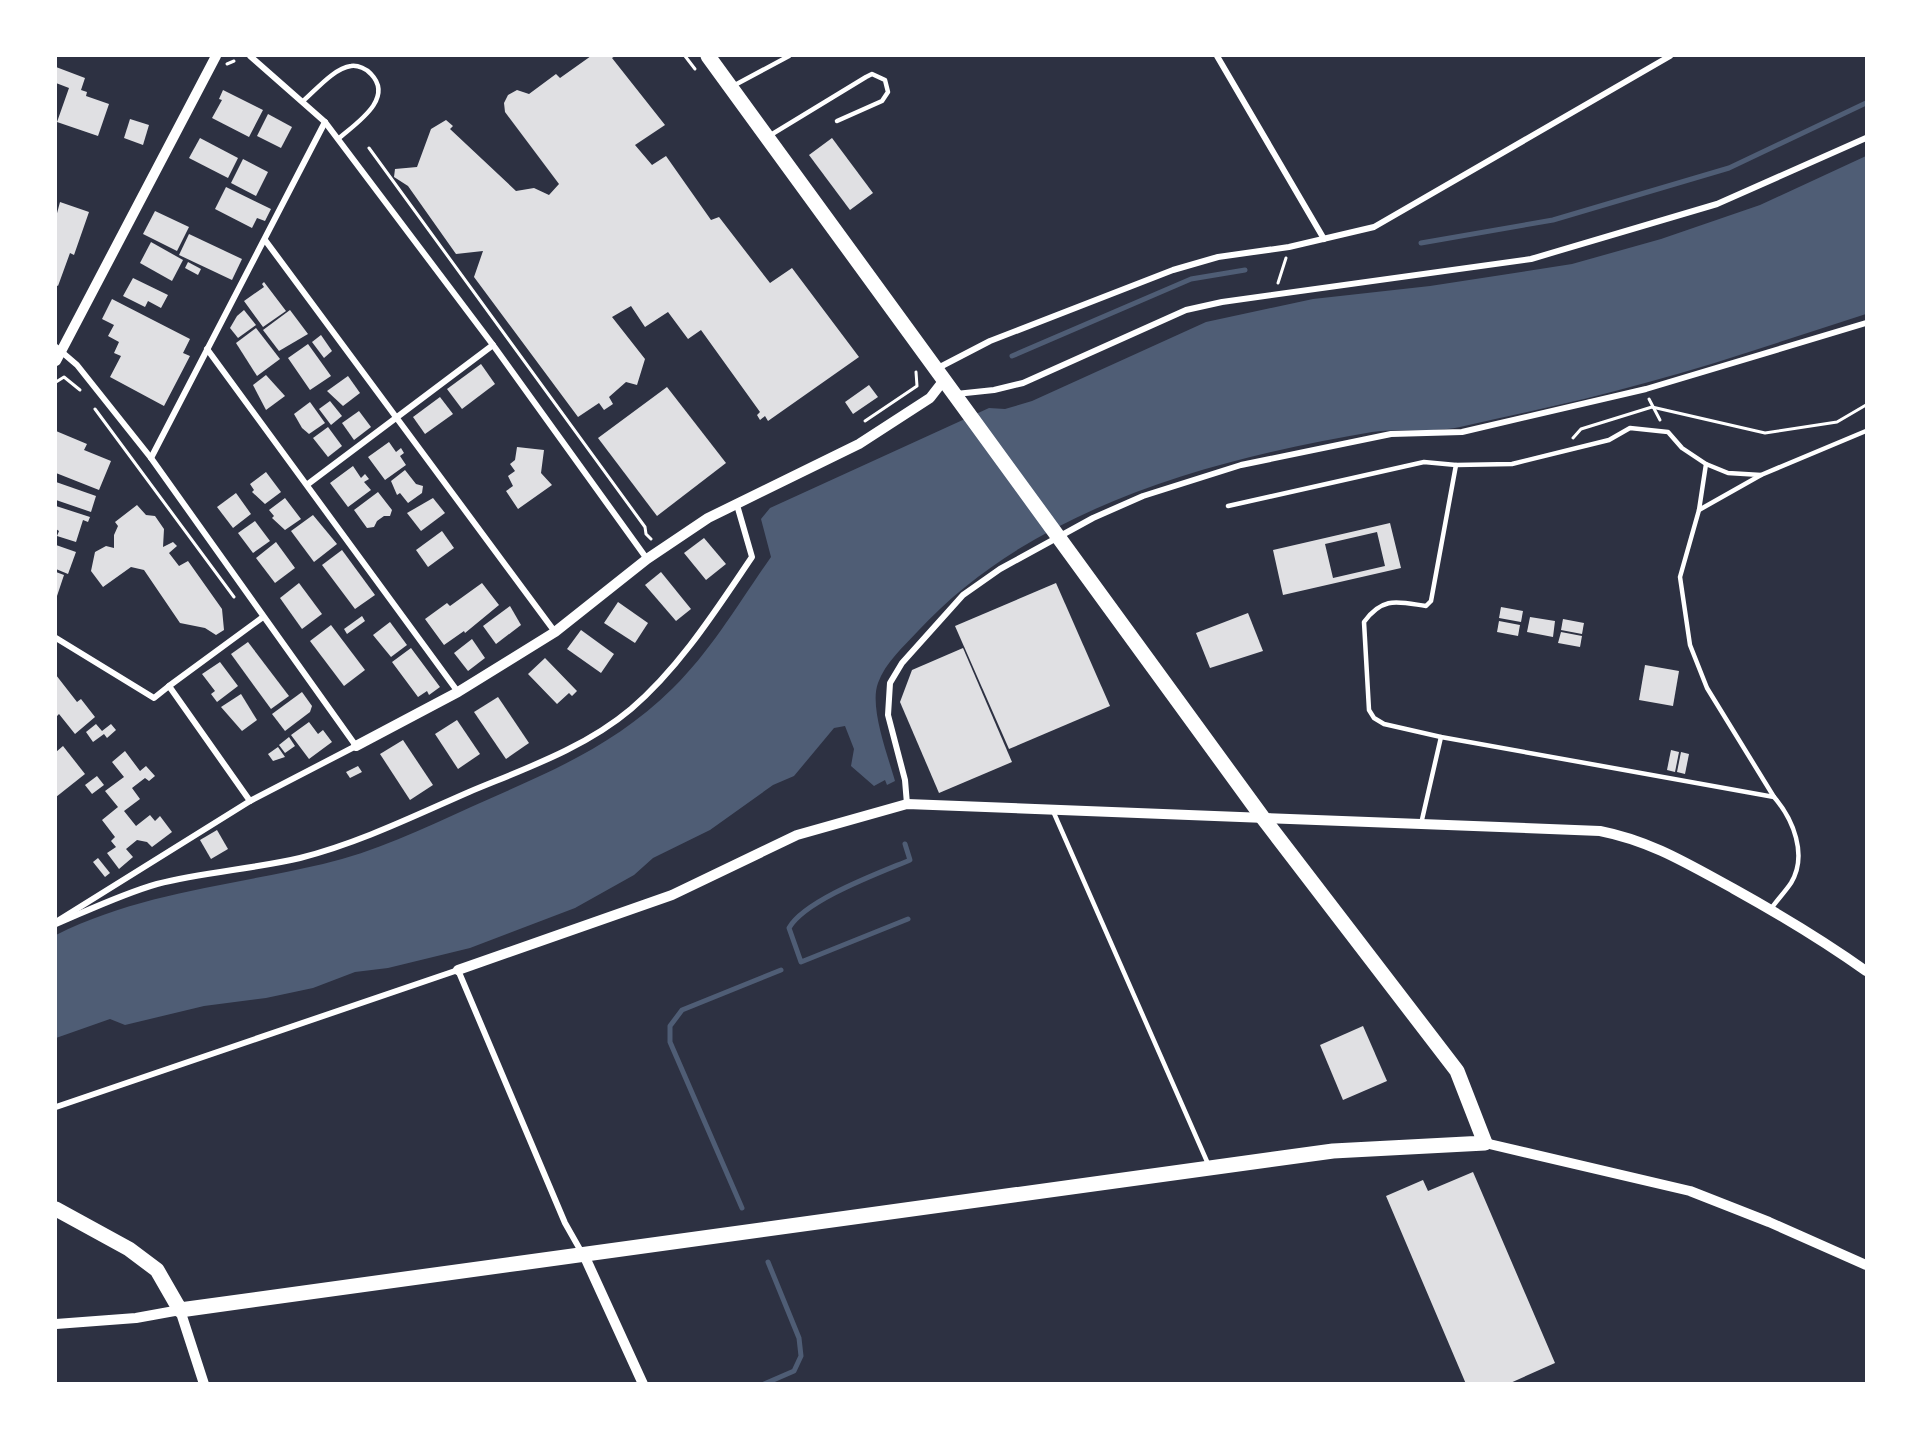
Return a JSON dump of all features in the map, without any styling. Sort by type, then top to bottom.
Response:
[{"type":"main road","points":[[56,1209],[129,1249],[157,1270],[180,1310],[1333,1151],[1485,1143],[1457,1071],[1263,818],[708,56]]},
{"type":"street","points":[[56,361],[58,348],[216,56]]},
{"type":"street","points":[[250,56],[325,122],[493,345],[647,559]]},
{"type":"street","points":[[1217,56],[1324,239]]},
{"type":"street","points":[[56,923],[250,801],[458,692],[555,632],[647,559],[708,518],[859,444],[930,398],[940,375],[990,341],[1173,270],[1218,257],[1289,247],[1374,227],[1670,56]]},
{"type":"street","points":[[151,458],[325,122]]},
{"type":"street","points":[[958,400],[1023,383],[1186,310],[1275,295],[1531,259],[1578,247],[1717,204],[1866,138]]},
{"type":"street","points":[[265,240],[555,632]]},
{"type":"street","points":[[907,804],[905,780],[888,715],[890,683],[924,637],[963,595],[1054,534],[1143,496],[1241,465],[1391,434],[1462,432],[1646,389],[1866,323]]},
{"type":"street","points":[[308,484],[493,345]]},
{"type":"street","points":[[58,348],[77,365],[151,458],[356,746]]},
{"type":"street","points":[[207,349],[458,692]]},
{"type":"street","points":[[56,923],[121,896],[156,885],[270,864],[345,844],[579,744],[630,710],[666,673],[706,625],[752,557],[737,505]]},
{"type":"street","points":[[56,638],[154,698],[263,617]]},
{"type":"street","points":[[169,686],[250,801]]},
{"type":"street","points":[[56,1107],[672,895],[797,835],[907,804],[1600,831],[1663,849],[1771,909],[1865,966]]},
{"type":"street","points":[[458,970],[565,1223],[584,1255],[643,1383]]},
{"type":"street","points":[[1485,1143],[1689,1191],[1810,1239],[1866,1265]]},
{"type":"street","points":[[56,1324],[136,1318],[180,1310],[204,1383]]},
{"type":"lane","points":[[730,87],[789,56]]},
{"type":"lane","points":[[302,102],[337,72],[349,66],[361,67],[370,73],[378,83],[379,94],[376,104],[338,139]]},
{"type":"lane","points":[[767,137],[872,74],[885,80],[888,92],[882,101],[837,121]]},
{"type":"lane","points":[[1228,506],[1424,462],[1456,465],[1512,464],[1609,440],[1630,428],[1668,432],[1682,448],[1706,464],[1728,473],[1761,475]]},
{"type":"lane","points":[[1699,510],[1761,475],[1866,431]]},
{"type":"lane","points":[[1706,464],[1699,510],[1680,577],[1690,645],[1707,688],[1774,797],[1787,812],[1798,852],[1792,881],[1771,909]]},
{"type":"lane","points":[[1456,465],[1431,601],[1426,606],[1396,601],[1383,604],[1372,611],[1364,622],[1369,710],[1374,718],[1384,724],[1441,737],[1774,797]]},
{"type":"lane","points":[[1421,824],[1441,737]]},
{"type":"lane","points":[[1052,808],[1210,1168]]},
{"type":"path","points":[[685,56],[699,75]]},
{"type":"path","points":[[369,148],[654,543]]},
{"type":"path","points":[[1275,295],[1289,247]]},
{"type":"path","points":[[859,425],[917,386],[918,375],[911,365]]},
{"type":"path","points":[[56,382],[64,377],[72,381],[86,397]]},
{"type":"path","points":[[1646,389],[1652,407],[1668,432]]},
{"type":"path","points":[[1556,454],[1581,429],[1652,407],[1764,433],[1837,422],[1866,405]]},
{"type":"path","points":[[93,406],[240,605]]},
{"type":"water","points":[[1866,156],[1866,314],[1701,367],[1600,395],[1460,427],[1439,430],[1372,432],[1311,443],[1188,474],[1127,496],[1069,521],[1014,552],[963,588],[895,655],[878,683],[876,705],[895,781],[887,785],[885,780],[874,786],[851,766],[854,749],[845,726],[834,728],[794,776],[773,785],[710,830],[653,858],[634,875],[575,908],[470,948],[388,968],[355,972],[313,988],[266,998],[204,1006],[125,1025],[110,1019],[56,1038],[56,935],[120,909],[187,892],[323,864],[380,846],[435,824],[552,770],[578,757],[626,727],[650,709],[687,674],[725,625],[771,557],[761,519],[770,508],[989,408],[1005,409],[1032,401],[1206,322],[1313,299],[1430,286],[1572,264],[1661,239],[1760,205]]},
{"type":"building","points":[[591,56],[615,56],[612,58],[665,125],[635,145],[652,165],[666,156],[711,220],[719,217],[770,283],[792,268],[859,357],[768,421],[765,416],[760,420],[757,415],[760,412],[701,330],[688,339],[668,312],[645,327],[631,306],[612,317],[645,359],[637,385],[626,382],[609,397],[613,404],[604,410],[599,403],[578,417],[474,277],[483,251],[456,254],[408,186],[394,177],[395,169],[417,167],[431,129],[446,120],[453,126],[450,129],[516,191],[534,188],[549,195],[559,184],[505,112],[504,103],[508,95],[517,90],[529,94],[556,74],[560,78]]},
{"type":"building","points":[[56,67],[85,78],[81,90],[87,92],[86,96],[109,104],[98,136],[57,122],[69,88],[56,83]]},
{"type":"building","points":[[223,90],[263,110],[249,137],[212,118],[222,100],[219,99]]},
{"type":"building","points":[[268,114],[292,127],[281,148],[257,136]]},
{"type":"building","points":[[130,119],[149,125],[143,145],[124,138]]},
{"type":"building","points":[[200,138],[238,158],[228,178],[189,158]]},
{"type":"building","points":[[832,138],[873,193],[850,210],[809,155]]},
{"type":"building","points":[[243,159],[268,172],[256,196],[231,183]]},
{"type":"building","points":[[226,187],[271,209],[265,221],[257,218],[252,228],[215,209]]},
{"type":"building","points":[[60,202],[89,212],[74,255],[70,253],[58,286],[56,285],[56,217]]},
{"type":"building","points":[[155,211],[189,227],[177,251],[143,234]]},
{"type":"building","points":[[189,234],[242,259],[232,280],[179,255]]},
{"type":"building","points":[[151,242],[183,260],[172,281],[140,263]]},
{"type":"building","points":[[188,262],[201,269],[198,275],[185,268]]},
{"type":"building","points":[[133,278],[168,295],[161,308],[148,301],[145,307],[123,296]]},
{"type":"building","points":[[264,282],[286,311],[263,327],[244,301],[264,287],[262,284]]},
{"type":"building","points":[[112,299],[190,339],[183,353],[190,356],[164,406],[110,377],[121,356],[114,353],[119,342],[108,336],[114,325],[102,319]]},
{"type":"building","points":[[244,310],[256,325],[238,338],[230,328],[237,316]]},
{"type":"building","points":[[290,310],[308,334],[279,351],[263,330]]},
{"type":"building","points":[[256,328],[280,359],[257,376],[236,343]]},
{"type":"building","points":[[321,335],[332,351],[324,358],[312,342]]},
{"type":"building","points":[[308,344],[331,376],[310,390],[288,358]]},
{"type":"building","points":[[481,364],[495,384],[462,409],[447,389]]},
{"type":"building","points":[[266,375],[285,396],[266,410],[253,385]]},
{"type":"building","points":[[348,376],[360,393],[343,406],[327,391]]},
{"type":"building","points":[[869,385],[878,397],[853,414],[845,402]]},
{"type":"building","points":[[667,387],[726,463],[657,516],[598,438]]},
{"type":"building","points":[[440,397],[453,414],[425,434],[413,417]]},
{"type":"building","points":[[330,401],[342,416],[331,425],[319,409]]},
{"type":"building","points":[[310,402],[325,423],[309,434],[302,428],[294,414]]},
{"type":"building","points":[[359,411],[371,427],[354,440],[342,423]]},
{"type":"building","points":[[328,427],[342,446],[328,457],[313,438]]},
{"type":"building","points":[[56,431],[87,444],[84,450],[111,461],[99,490],[56,473]]},
{"type":"building","points":[[389,442],[396,452],[401,448],[404,453],[400,456],[406,465],[385,480],[368,457]]},
{"type":"building","points":[[517,447],[544,450],[541,473],[552,485],[518,509],[506,491],[513,486],[508,476],[515,471],[510,464],[515,460]]},
{"type":"building","points":[[353,466],[361,478],[365,474],[369,479],[364,482],[371,490],[348,507],[330,483]]},
{"type":"building","points":[[405,470],[416,484],[423,486],[422,493],[408,503],[400,493],[397,495],[391,481]]},
{"type":"building","points":[[266,472],[281,492],[265,504],[252,492],[254,490],[250,484]]},
{"type":"building","points":[[56,482],[96,496],[91,512],[56,500]]},
{"type":"building","points":[[378,492],[392,510],[390,516],[384,516],[377,521],[374,527],[367,528],[354,510]]},
{"type":"building","points":[[236,493],[251,514],[233,528],[217,507]]},
{"type":"building","points":[[285,498],[301,519],[285,530],[272,518],[274,516],[269,510]]},
{"type":"building","points":[[433,498],[445,513],[421,531],[407,513]]},
{"type":"building","points":[[137,505],[146,515],[155,516],[164,529],[163,547],[173,542],[177,546],[169,553],[179,566],[188,561],[222,609],[224,630],[216,635],[205,628],[180,623],[144,570],[131,567],[103,587],[91,571],[95,552],[106,546],[114,548],[114,535],[118,526],[115,522]]},
{"type":"building","points":[[56,506],[90,517],[88,522],[83,520],[76,542],[57,536],[59,531],[56,529]]},
{"type":"building","points":[[313,515],[337,544],[314,562],[291,531]]},
{"type":"building","points":[[255,521],[270,541],[253,553],[238,533]]},
{"type":"building","points":[[1390,523],[1401,568],[1283,595],[1273,550]],"holes":[[[1377,532],[1385,566],[1333,578],[1325,544]]]},
{"type":"building","points":[[442,531],[454,548],[428,567],[416,550]]},
{"type":"building","points":[[704,538],[726,564],[706,580],[684,553]]},
{"type":"building","points":[[276,542],[295,568],[275,583],[256,558]]},
{"type":"building","points":[[56,545],[76,552],[68,574],[56,569]]},
{"type":"building","points":[[342,550],[375,595],[355,609],[322,565]]},
{"type":"building","points":[[56,572],[64,575],[56,599]]},
{"type":"building","points":[[661,572],[691,609],[676,621],[645,585]]},
{"type":"building","points":[[299,583],[322,614],[302,629],[280,598]]},
{"type":"building","points":[[482,583],[499,605],[465,633],[464,631],[444,645],[425,619],[447,603],[450,606]]},
{"type":"building","points":[[1056,583],[1110,706],[1009,749],[955,626]]},
{"type":"building","points":[[618,602],[648,623],[635,643],[604,623]]},
{"type":"building","points":[[510,606],[521,625],[496,644],[483,626]]},
{"type":"building","points":[[1501,607],[1523,611],[1521,622],[1499,618]]},
{"type":"building","points":[[1248,613],[1263,651],[1210,668],[1196,633]]},
{"type":"building","points":[[362,616],[365,621],[347,634],[344,629]]},
{"type":"building","points":[[1530,617],[1555,621],[1553,637],[1527,632]]},
{"type":"building","points":[[1563,619],[1584,623],[1582,634],[1561,630]]},
{"type":"building","points":[[1499,621],[1520,625],[1518,636],[1497,632]]},
{"type":"building","points":[[390,622],[407,645],[391,657],[373,635]]},
{"type":"building","points":[[331,625],[365,670],[344,686],[310,641]]},
{"type":"building","points":[[581,630],[614,654],[601,673],[567,649]]},
{"type":"building","points":[[1561,632],[1582,636],[1580,647],[1558,643]]},
{"type":"building","points":[[472,639],[485,658],[468,671],[454,653]]},
{"type":"building","points":[[248,642],[289,696],[271,709],[231,654]]},
{"type":"building","points":[[411,648],[440,687],[429,695],[427,691],[418,697],[392,662]]},
{"type":"building","points":[[963,648],[1012,762],[939,793],[900,702],[912,670]]},
{"type":"building","points":[[545,658],[577,691],[572,696],[569,693],[557,704],[528,674]]},
{"type":"building","points":[[220,662],[238,686],[217,702],[211,694],[215,691],[202,674]]},
{"type":"building","points":[[1645,665],[1679,671],[1673,706],[1639,700]]},
{"type":"building","points":[[56,675],[77,702],[81,699],[95,717],[75,734],[59,714],[56,717]]},
{"type":"building","points":[[302,692],[312,706],[310,712],[285,731],[272,714]]},
{"type":"building","points":[[241,694],[257,720],[242,731],[221,707]]},
{"type":"building","points":[[498,697],[529,743],[506,759],[474,712]]},
{"type":"building","points":[[457,720],[480,754],[458,769],[435,734]]},
{"type":"building","points":[[309,722],[318,734],[323,730],[332,742],[309,759],[291,735]]},
{"type":"building","points":[[96,724],[102,731],[111,724],[116,730],[107,738],[104,734],[93,742],[86,732]]},
{"type":"building","points":[[289,737],[295,746],[285,753],[279,745]]},
{"type":"building","points":[[403,740],[433,785],[410,800],[380,754]]},
{"type":"building","points":[[63,746],[85,774],[56,797],[56,752]]},
{"type":"building","points":[[278,747],[285,757],[273,761],[268,754]]},
{"type":"building","points":[[1671,750],[1679,752],[1675,772],[1667,770]]},
{"type":"building","points":[[125,751],[140,771],[146,766],[155,776],[149,781],[145,778],[132,788],[140,799],[124,811],[136,826],[150,815],[155,821],[160,816],[172,832],[152,847],[147,842],[137,840],[126,849],[133,857],[119,869],[107,853],[116,847],[111,841],[115,837],[102,820],[118,807],[105,791],[124,777],[112,762]]},
{"type":"building","points":[[1681,752],[1689,754],[1685,774],[1677,772]]},
{"type":"building","points":[[358,766],[362,772],[350,778],[346,772]]},
{"type":"building","points":[[97,776],[104,785],[92,794],[85,785]]},
{"type":"building","points":[[217,830],[228,849],[211,859],[200,840]]},
{"type":"building","points":[[98,858],[110,873],[105,877],[93,862]]},
{"type":"building","points":[[1363,1026],[1387,1081],[1343,1100],[1320,1045]]},
{"type":"building","points":[[1473,1172],[1555,1363],[1508,1384],[1466,1384],[1386,1196],[1423,1180],[1428,1191]]},
{"type":"waterway","points":[[1421,243],[1553,220],[1729,168],[1866,103]]},
{"type":"waterway","points":[[1012,356],[1191,279],[1245,270]]},
{"type":"waterway","points":[[905,844],[910,860],[826,898],[810,907],[789,928],[801,962],[908,919]]},
{"type":"waterway","points":[[742,1208],[670,1042],[670,1026],[682,1010],[781,970]]},
{"type":"waterway","points":[[764,1384],[794,1371],[801,1356],[799,1338],[768,1262]]}]
